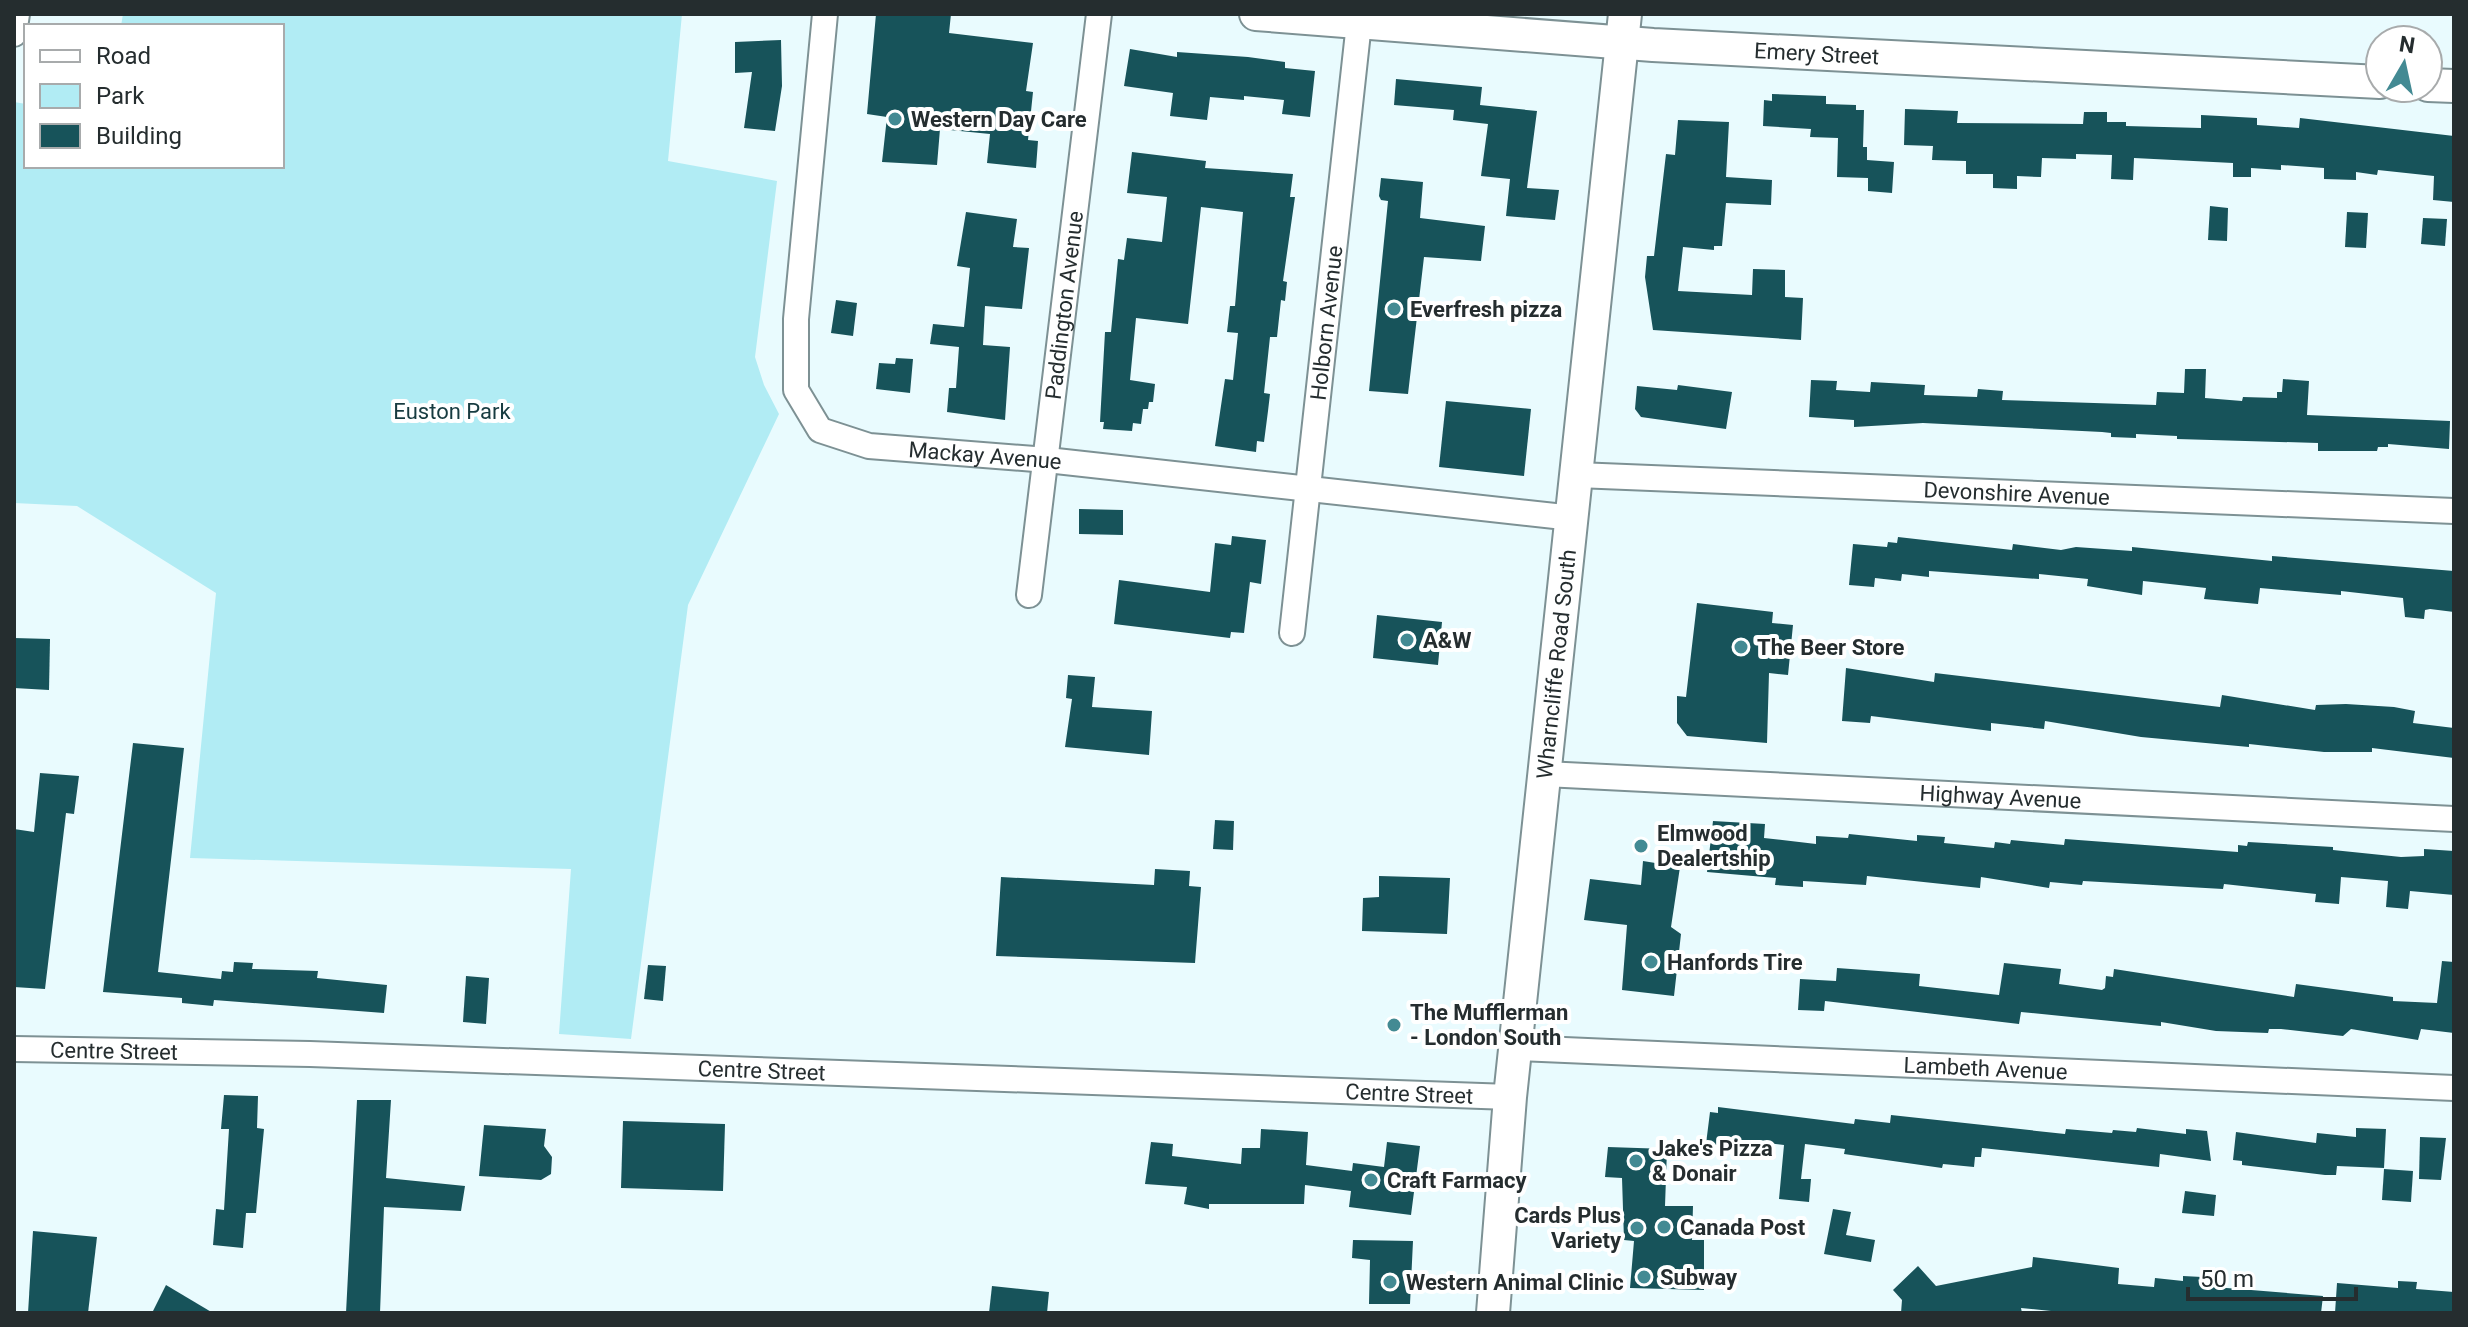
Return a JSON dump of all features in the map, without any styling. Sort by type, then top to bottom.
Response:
[{"type":"main road","name":"Emery Street","points":[[1256,14],[1623,28],[2364,81]]},
{"type":"main road","name":"Wharncliffe Road South","points":[[1493,1313],[1510,1097],[1623,28]]},
{"type":"street","points":[[14,34],[17,14]]},
{"type":"street","name":"Mackay Avenue","points":[[825,14],[796,319],[796,390],[820,430],[869,446],[1047,460],[1573,518]]},
{"type":"street","name":"Paddington Avenue","points":[[1029,595],[1099,14]]},
{"type":"street","name":"Holborn Avenue","points":[[1292,633],[1359,18]]},
{"type":"street","name":"Devonshire Avenue","points":[[1577,475],[2454,511]]},
{"type":"street","name":"Highway Avenue","points":[[1545,774],[2454,819]]},
{"type":"street","name":"Lambeth Avenue","points":[[1516,1048],[2454,1088]]},
{"type":"street","name":"Centre Street","points":[[14,1049],[326,1055],[1510,1097]]},
{"type":"green space","name":"Euston Park","points":[[123,14],[682,14],[668,161],[777,181],[755,357],[764,385],[779,414],[688,605],[631,1039],[559,1034],[571,869],[190,858],[216,593],[77,506],[14,503],[14,102],[24,104],[24,168],[284,168],[284,24],[121,24]]},
{"type":"building","points":[[876,14],[951,14],[949,33],[1033,43],[1026,91],[1033,92],[1028,140],[1038,141],[1036,168],[987,163],[990,134],[940,129],[937,165],[882,162],[887,117],[867,114]]},
{"type":"building","points":[[781,40],[782,86],[775,131],[744,128],[752,72],[735,73],[735,42]]},
{"type":"building","points":[[1130,49],[1177,57],[1177,52],[1248,57],[1285,62],[1285,68],[1315,71],[1310,117],[1282,114],[1284,100],[1244,96],[1244,100],[1210,97],[1207,120],[1170,116],[1173,93],[1124,86]]},
{"type":"building","points":[[1396,79],[1482,87],[1480,105],[1537,111],[1527,188],[1559,190],[1555,220],[1506,216],[1510,179],[1481,176],[1488,124],[1453,120],[1454,110],[1394,105]]},
{"type":"building","points":[[1772,94],[1826,96],[1826,104],[1856,105],[1856,110],[1864,110],[1863,147],[1867,147],[1867,160],[1894,162],[1892,193],[1868,191],[1868,178],[1837,177],[1838,138],[1810,137],[1811,129],[1763,126],[1764,100],[1772,101]]},
{"type":"building","points":[[1905,109],[1958,111],[1957,123],[2083,124],[2084,112],[2107,112],[2107,122],[2126,122],[2126,126],[2201,128],[2201,115],[2257,118],[2257,125],[2299,128],[2300,118],[2454,136],[2454,202],[2433,200],[2434,176],[2378,170],[2377,175],[2356,172],[2356,180],[2324,179],[2324,168],[2281,165],[2281,170],[2251,168],[2251,177],[2233,177],[2233,163],[2134,158],[2133,180],[2111,179],[2112,155],[2076,154],[2076,159],[2042,158],[2041,177],[2017,176],[2017,189],[1993,188],[1993,174],[1966,174],[1966,161],[1932,160],[1933,146],[1904,145]]},
{"type":"building","points":[[1678,120],[1729,122],[1726,177],[1772,180],[1771,205],[1726,203],[1722,246],[1714,246],[1714,250],[1683,247],[1678,291],[1752,295],[1753,269],[1785,270],[1785,297],[1803,298],[1801,340],[1653,330],[1645,277],[1647,256],[1654,256],[1666,154],[1675,155]]},
{"type":"building","points":[[1132,152],[1206,161],[1205,168],[1293,174],[1290,197],[1295,197],[1283,281],[1287,282],[1285,301],[1281,300],[1277,337],[1270,337],[1264,393],[1270,394],[1268,411],[1264,442],[1257,441],[1256,452],[1215,446],[1225,379],[1233,380],[1238,333],[1227,332],[1230,306],[1235,306],[1243,212],[1201,207],[1188,324],[1136,318],[1130,380],[1155,384],[1153,402],[1149,402],[1148,409],[1143,409],[1141,424],[1133,423],[1132,431],[1103,429],[1104,422],[1100,422],[1105,332],[1111,332],[1118,259],[1124,260],[1127,238],[1162,242],[1167,197],[1127,193]]},
{"type":"building","points":[[1381,178],[1423,182],[1420,218],[1485,226],[1481,261],[1424,257],[1408,394],[1369,391],[1388,201],[1381,200],[1379,196]]},
{"type":"building","points":[[2210,206],[2228,208],[2227,241],[2208,240]]},
{"type":"building","points":[[966,212],[1017,219],[1013,247],[1029,248],[1022,309],[985,306],[983,345],[1010,347],[1005,420],[947,412],[949,388],[956,388],[959,347],[930,344],[933,324],[964,327],[970,268],[957,266]]},
{"type":"building","points":[[2347,212],[2368,213],[2366,248],[2345,247]]},
{"type":"building","points":[[2423,218],[2447,219],[2445,246],[2421,244]]},
{"type":"building","points":[[836,300],[857,303],[853,336],[831,333]]},
{"type":"building","points":[[896,358],[913,359],[910,393],[876,389],[879,363],[895,364]]},
{"type":"building","points":[[2185,369],[2206,369],[2205,398],[2242,401],[2243,397],[2277,398],[2277,392],[2282,392],[2283,379],[2309,381],[2307,415],[2450,421],[2449,449],[2388,444],[2388,447],[2378,447],[2377,451],[2318,451],[2318,443],[2177,439],[2177,436],[2136,434],[2136,438],[2111,437],[2111,433],[2102,432],[1923,423],[1854,427],[1854,420],[1809,417],[1811,380],[1837,381],[1836,390],[1870,392],[1871,382],[1925,385],[1924,395],[1977,397],[1978,389],[2003,391],[2002,400],[2156,405],[2157,392],[2184,393]]},
{"type":"building","points":[[1678,385],[1732,392],[1726,429],[1641,417],[1635,409],[1637,386],[1677,390]]},
{"type":"building","points":[[1446,401],[1531,409],[1524,476],[1439,467]]},
{"type":"building","points":[[1079,509],[1123,510],[1123,535],[1079,534]]},
{"type":"building","points":[[1232,536],[1266,540],[1261,584],[1250,582],[1244,633],[1231,632],[1230,638],[1114,624],[1119,580],[1210,592],[1215,543],[1231,545]]},
{"type":"building","points":[[1898,537],[2012,550],[2013,544],[2061,550],[2076,547],[2132,551],[2132,547],[2272,561],[2272,556],[2454,571],[2454,612],[2430,609],[2425,610],[2424,619],[2405,617],[2403,598],[2341,591],[2341,595],[2260,588],[2258,604],[2204,599],[2206,588],[2143,581],[2142,595],[2087,586],[2088,579],[2039,574],[2039,579],[1929,571],[1929,577],[1902,574],[1901,581],[1875,578],[1874,587],[1849,585],[1853,544],[1887,547],[1888,542],[1897,543]]},
{"type":"building","points":[[1697,603],[1773,612],[1772,623],[1793,625],[1788,675],[1769,673],[1767,743],[1687,736],[1677,723],[1677,696],[1686,697]]},
{"type":"building","name":"A&W","points":[[1377,615],[1442,622],[1438,665],[1373,658]]},
{"type":"building","points":[[14,638],[50,639],[49,690],[14,688]]},
{"type":"building","points":[[1846,668],[1934,682],[1935,673],[2220,707],[2222,695],[2315,710],[2316,705],[2394,707],[2415,711],[2413,723],[2454,728],[2454,758],[2372,748],[2372,752],[2324,752],[2249,744],[2249,747],[2141,737],[2045,721],[2044,729],[1991,723],[1991,731],[1871,716],[1870,723],[1842,721]]},
{"type":"building","points":[[1068,675],[1095,677],[1092,707],[1152,711],[1149,755],[1065,747],[1072,699],[1066,698]]},
{"type":"building","points":[[133,743],[184,748],[158,972],[221,979],[222,971],[233,972],[234,962],[253,963],[252,969],[318,971],[317,978],[387,985],[384,1013],[214,1000],[213,1006],[182,1003],[182,998],[103,992]]},
{"type":"building","points":[[40,773],[79,776],[74,814],[66,813],[45,989],[14,987],[14,829],[34,832]]},
{"type":"building","points":[[1215,820],[1234,821],[1233,850],[1213,849]]},
{"type":"building","points":[[1713,821],[1765,824],[1764,838],[1816,844],[1816,836],[1848,838],[1849,834],[1917,841],[1917,835],[1945,837],[1944,843],[1994,848],[1995,842],[2010,844],[2011,840],[2064,845],[2065,839],[2238,852],[2238,845],[2247,846],[2248,842],[2333,847],[2333,850],[2401,857],[2424,856],[2424,849],[2454,851],[2454,895],[2410,891],[2408,909],[2386,907],[2388,881],[2341,877],[2339,904],[2315,902],[2316,894],[2224,884],[2223,889],[2083,881],[2082,885],[2050,882],[2049,888],[1981,877],[1980,888],[1867,876],[1866,885],[1803,881],[1803,887],[1775,885],[1776,878],[1707,872]]},
{"type":"building","name":"Hanfords Tire","points":[[1643,861],[1680,867],[1671,927],[1681,934],[1674,996],[1622,990],[1627,925],[1584,920],[1590,879],[1641,885]]},
{"type":"building","points":[[1155,869],[1190,871],[1189,886],[1201,887],[1195,963],[996,956],[1001,877],[1154,885]]},
{"type":"building","points":[[1379,876],[1450,878],[1447,934],[1362,931],[1363,898],[1379,897]]},
{"type":"building","points":[[2442,961],[2454,962],[2454,1033],[2421,1029],[2418,1040],[2351,1029],[2343,1036],[2281,1029],[2269,1029],[2268,1033],[2216,1031],[2161,1022],[2161,1026],[2021,1012],[2019,1024],[1825,1001],[1824,1011],[1798,1010],[1800,979],[1836,981],[1837,968],[1920,974],[1919,986],[1999,995],[2004,963],[2061,969],[2059,984],[2102,990],[2106,976],[2113,977],[2114,969],[2294,997],[2296,984],[2393,997],[2393,1001],[2437,1003]]},
{"type":"building","points":[[648,965],[666,966],[663,1001],[644,999]]},
{"type":"building","points":[[466,976],[489,978],[486,1024],[463,1022]]},
{"type":"building","points":[[224,1095],[258,1096],[257,1128],[264,1129],[256,1213],[246,1213],[243,1248],[213,1245],[216,1209],[224,1210],[229,1129],[221,1129]]},
{"type":"building","points":[[357,1100],[391,1100],[386,1178],[465,1186],[461,1211],[384,1207],[380,1313],[346,1313]]},
{"type":"building","points":[[1718,1107],[1854,1124],[1855,1119],[1890,1123],[1891,1115],[2065,1134],[2066,1129],[2112,1133],[2113,1130],[2136,1132],[2137,1128],[2186,1134],[2186,1129],[2207,1131],[2211,1161],[2160,1154],[2159,1167],[1982,1148],[1981,1157],[1975,1157],[1974,1167],[1943,1164],[1942,1168],[1844,1154],[1845,1149],[1805,1144],[1801,1179],[1811,1179],[1809,1202],[1779,1199],[1784,1145],[1731,1139],[1730,1146],[1706,1144],[1710,1112],[1718,1113]]},
{"type":"building","points":[[623,1121],[725,1124],[723,1191],[621,1188]]},
{"type":"building","points":[[484,1125],[546,1129],[544,1146],[552,1157],[551,1174],[541,1180],[479,1176]]},
{"type":"building","points":[[2356,1128],[2386,1129],[2384,1168],[2337,1166],[2336,1175],[2325,1175],[2242,1165],[2242,1161],[2233,1160],[2236,1132],[2316,1143],[2317,1133],[2356,1137]]},
{"type":"building","points":[[1261,1129],[1308,1132],[1306,1165],[1352,1171],[1353,1163],[1384,1167],[1387,1142],[1420,1146],[1411,1215],[1349,1207],[1351,1191],[1305,1185],[1304,1204],[1209,1204],[1209,1209],[1184,1204],[1187,1187],[1145,1184],[1151,1142],[1173,1144],[1172,1156],[1241,1164],[1242,1148],[1260,1148]]},
{"type":"building","points":[[2420,1137],[2446,1138],[2441,1180],[2419,1179]]},
{"type":"building","points":[[1608,1147],[1667,1149],[1665,1206],[1693,1206],[1692,1240],[1704,1240],[1704,1290],[1630,1288],[1634,1241],[1624,1240],[1622,1178],[1605,1177]]},
{"type":"building","points":[[2384,1169],[2413,1171],[2411,1202],[2382,1200]]},
{"type":"building","points":[[2185,1191],[2216,1195],[2214,1216],[2182,1213]]},
{"type":"building","points":[[1833,1209],[1851,1212],[1846,1235],[1875,1240],[1871,1262],[1824,1254]]},
{"type":"building","points":[[33,1231],[97,1237],[88,1313],[28,1313]]},
{"type":"building","name":"Western Animal Clinic","points":[[1353,1240],[1413,1241],[1410,1304],[1369,1304],[1370,1260],[1352,1258]]},
{"type":"building","points":[[2033,1257],[2119,1268],[2118,1284],[2154,1287],[2155,1278],[2183,1281],[2183,1276],[2202,1277],[2202,1286],[2323,1296],[2321,1313],[2070,1313],[2021,1308],[2022,1313],[1901,1313],[1902,1300],[1893,1290],[1918,1266],[1936,1286],[2032,1267]]},
{"type":"building","points":[[2398,1281],[2417,1282],[2416,1289],[2454,1292],[2454,1313],[2335,1313],[2337,1283],[2398,1288]]},
{"type":"building","points":[[166,1285],[213,1313],[152,1313]]},
{"type":"building","points":[[992,1286],[1049,1292],[1047,1313],[989,1313]]},
{"type":"place","name":"Western Day Care","points":[[895,119]]},
{"type":"place","name":"Everfresh pizza","points":[[1394,309]]},
{"type":"place","name":"A&W","points":[[1407,640]]},
{"type":"place","name":"The Beer Store","points":[[1741,647]]},
{"type":"place","name":"Elmwood Dealertship","points":[[1641,846]]},
{"type":"place","name":"Hanfords Tire","points":[[1651,962]]},
{"type":"place","name":"The Mufflerman - London South","points":[[1394,1025]]},
{"type":"place","name":"Jake's Pizza & Donair","points":[[1636,1161]]},
{"type":"place","name":"Craft Farmacy","points":[[1371,1180]]},
{"type":"place","name":"Canada Post","points":[[1664,1227]]},
{"type":"place","name":"Cards Plus Variety","points":[[1637,1228]]},
{"type":"place","name":"Subway","points":[[1644,1277]]},
{"type":"place","name":"Western Animal Clinic","points":[[1390,1282]]}]
